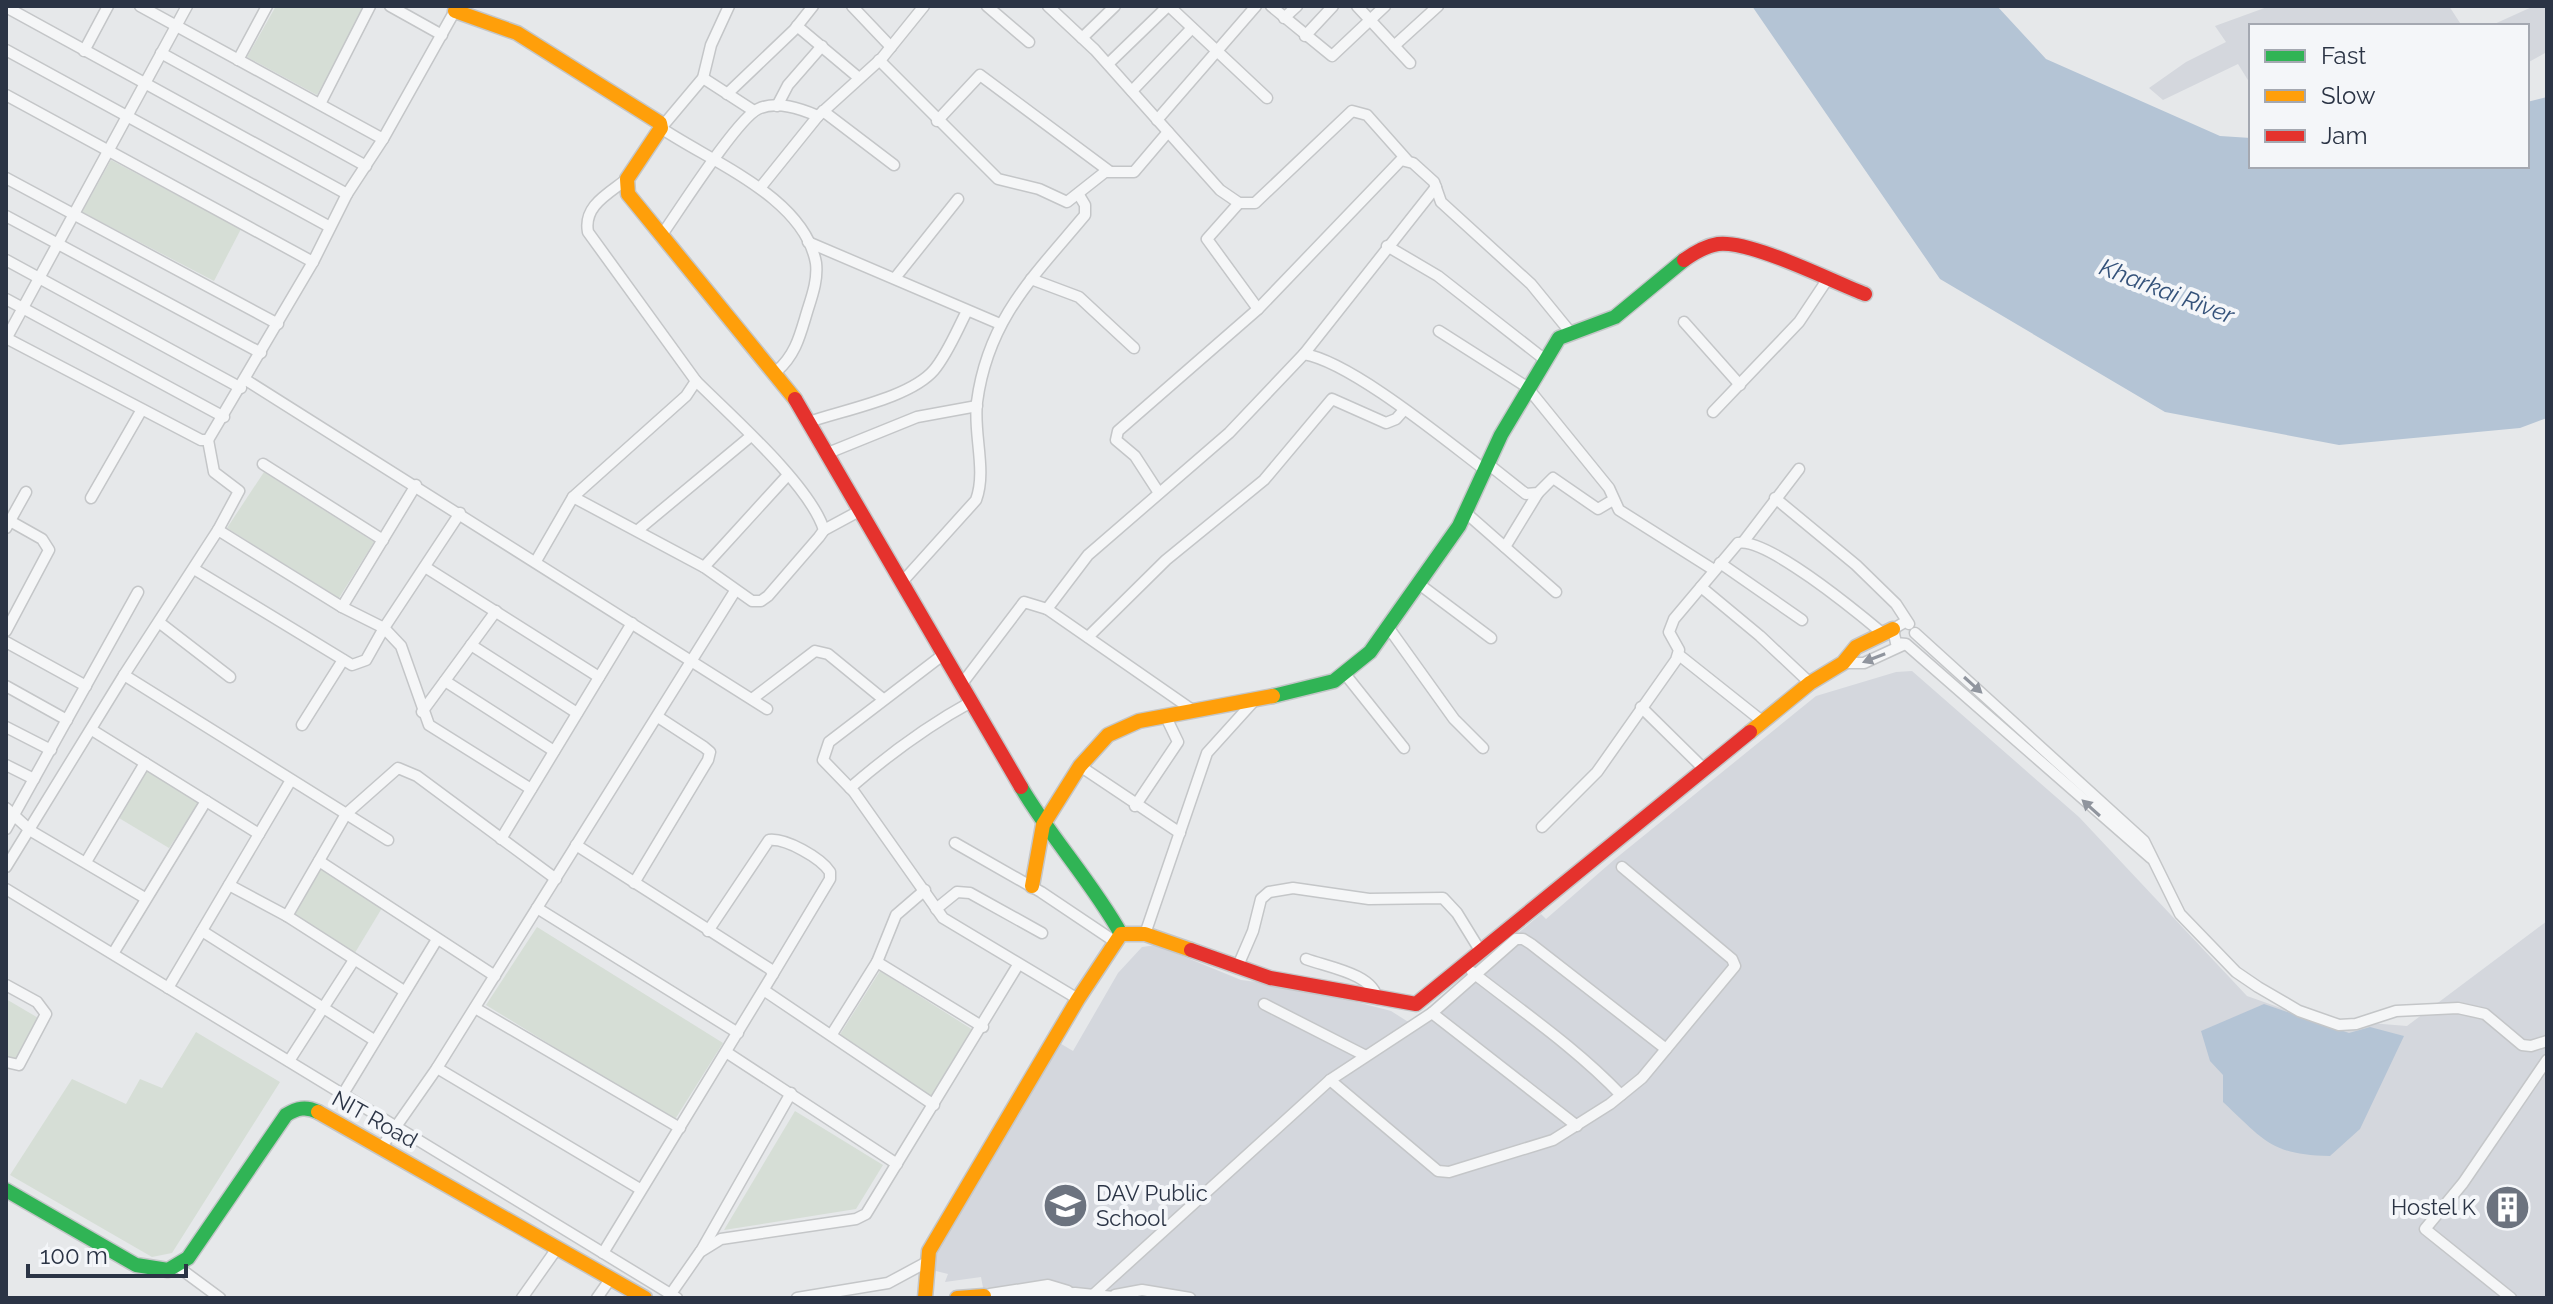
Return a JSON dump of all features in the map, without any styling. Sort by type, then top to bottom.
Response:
[{"type":"street","points":[[84,51],[108,6]]},
{"type":"street","points":[[140,6],[383,139]]},
{"type":"street","points":[[187,6],[6,338],[141,411],[201,440],[208,440]]},
{"type":"street","points":[[238,60],[267,6]]},
{"type":"street","points":[[320,104],[370,6]]},
{"type":"street","points":[[390,6],[442,35]]},
{"type":"street","points":[[729,6],[711,45],[703,78],[661,128],[627,179],[593,207],[586,222],[588,232],[696,381],[787,476],[820,518],[824,530]]},
{"type":"street","points":[[727,94],[797,26],[813,6]]},
{"type":"street","points":[[760,188],[820,114],[879,60],[924,6]]},
{"type":"street","points":[[987,6],[1029,42]]},
{"type":"street","points":[[1048,6],[1108,64],[1220,190],[1239,203],[1255,203],[1352,111],[1367,115],[1436,187],[1441,202],[1531,284],[1571,333]]},
{"type":"street","points":[[1082,38],[1115,6]]},
{"type":"street","points":[[1108,64],[1168,6],[1267,98]]},
{"type":"street","points":[[1157,120],[1256,6]]},
{"type":"street","points":[[1271,6],[1332,56],[1385,6]]},
{"type":"street","points":[[1284,18],[1297,6]]},
{"type":"street","points":[[1305,36],[1333,6]]},
{"type":"street","points":[[1357,6],[1410,63]]},
{"type":"street","points":[[1394,46],[1438,6]]},
{"type":"street","points":[[6,7],[347,194]]},
{"type":"street","points":[[6,867],[31,831],[124,675],[179,594],[239,491],[214,472],[208,440],[244,384],[313,262],[347,194],[383,139],[456,8],[517,33],[654,118],[661,128],[760,188],[783,207],[808,242],[816,265],[814,288],[794,354],[777,371]]},
{"type":"street","points":[[858,8],[891,47]]},
{"type":"street","points":[[797,26],[859,78]]},
{"type":"street","points":[[1132,91],[1192,28]]},
{"type":"street","points":[[777,106],[788,85],[822,46]]},
{"type":"street","points":[[6,50],[330,227]]},
{"type":"street","points":[[161,53],[366,166]]},
{"type":"street","points":[[879,60],[937,121],[1003,182],[1039,189],[1067,202],[1109,171]]},
{"type":"street","points":[[937,121],[980,75],[1109,171],[1134,172],[1168,132]]},
{"type":"street","points":[[703,78],[754,111]]},
{"type":"street","points":[[6,95],[313,262]]},
{"type":"street","points":[[661,236],[713,161],[754,111],[777,106],[820,114],[894,165]]},
{"type":"street","points":[[1159,493],[1116,435],[1185,370],[1258,309],[1396,163],[1407,160]]},
{"type":"street","points":[[6,178],[278,324]]},
{"type":"street","points":[[627,179],[628,194],[777,371],[903,581],[1043,825],[1102,900],[1117,937]]},
{"type":"street","points":[[1047,609],[1088,555],[1238,423],[1304,354],[1436,187]]},
{"type":"street","points":[[903,581],[976,500],[979,485],[977,406],[1000,324],[1005,312],[1085,215],[1085,205],[1079,195]]},
{"type":"street","points":[[895,278],[958,199]]},
{"type":"street","points":[[1239,203],[1207,239],[1258,309]]},
{"type":"street","points":[[6,216],[261,353]]},
{"type":"street","points":[[808,242],[1000,324]]},
{"type":"street","points":[[1032,886],[1043,825],[1093,749],[1121,726],[1334,681],[1370,652],[1465,512],[1527,387],[1559,338],[1615,317],[1706,246],[1729,244],[1751,249],[1865,294]]},
{"type":"street","points":[[1387,246],[1438,276],[1544,359]]},
{"type":"street","points":[[6,260],[244,384],[416,485],[767,709]]},
{"type":"street","points":[[1031,279],[1079,297],[1134,348]]},
{"type":"street","points":[[1713,412],[1799,322],[1827,280]]},
{"type":"street","points":[[6,299],[224,417]]},
{"type":"street","points":[[809,422],[896,393],[928,376],[944,355],[967,311]]},
{"type":"street","points":[[1684,322],[1740,385]]},
{"type":"street","points":[[1439,331],[1527,387],[1609,488],[1619,510],[1802,620]]},
{"type":"street","points":[[1304,354],[1349,375],[1526,494],[1538,493]]},
{"type":"street","points":[[536,561],[573,497],[686,396],[696,381]]},
{"type":"street","points":[[1088,637],[1166,560],[1264,480],[1332,399],[1386,423],[1396,419],[1404,410]]},
{"type":"street","points":[[828,453],[903,421],[977,406]]},
{"type":"street","points":[[91,498],[141,411]]},
{"type":"street","points":[[638,530],[751,436]]},
{"type":"street","points":[[263,464],[383,540]]},
{"type":"street","points":[[1762,721],[1679,655],[1670,626],[1717,567],[1738,543],[1744,541],[1799,469]]},
{"type":"street","points":[[704,567],[787,476]]},
{"type":"street","points":[[1505,547],[1538,493],[1553,478],[1598,509],[1613,500]]},
{"type":"street","points":[[342,607],[416,485]]},
{"type":"street","points":[[6,631],[49,550],[42,539],[8,524],[26,492]]},
{"type":"street","points":[[573,497],[704,567],[752,601],[761,601],[824,530],[861,510]]},
{"type":"street","points":[[1775,498],[1856,565],[1896,604],[1894,640],[1905,645],[2151,858]]},
{"type":"street","points":[[1465,512],[1556,592]]},
{"type":"street","points":[[194,569],[343,660],[352,665],[361,665],[460,513]]},
{"type":"street","points":[[218,530],[342,607],[384,628],[401,646],[422,712],[436,730],[531,789]]},
{"type":"street","points":[[1744,541],[1765,549],[1893,628],[1915,633],[2144,841],[2173,903],[2193,930],[2236,972],[2321,1021],[2349,1026],[2396,1011],[2458,1008],[2485,1014],[2522,1045],[2531,1046],[2547,1041]]},
{"type":"street","points":[[425,567],[599,677]]},
{"type":"street","points":[[1419,584],[1491,638]]},
{"type":"street","points":[[1701,587],[1810,683]]},
{"type":"street","points":[[381,1148],[437,1068],[735,591]]},
{"type":"street","points":[[6,829],[10,810],[34,779],[138,592]]},
{"type":"street","points":[[961,685],[1018,604],[1024,602],[1047,609],[1191,709]]},
{"type":"street","points":[[422,712],[496,611]]},
{"type":"street","points":[[163,619],[230,677]]},
{"type":"street","points":[[501,839],[632,623]]},
{"type":"street","points":[[1388,627],[1454,719],[1483,748]]},
{"type":"street","points":[[1094,1294],[1330,1080],[1432,1013],[1470,971],[1481,952],[1810,683],[1843,663],[1856,647],[1893,628]]},
{"type":"street","points":[[1843,663],[1864,663],[1905,645],[1915,633]]},
{"type":"street","points":[[6,642],[86,686]]},
{"type":"street","points":[[471,645],[577,713]]},
{"type":"street","points":[[752,699],[815,651],[828,654],[883,699]]},
{"type":"street","points":[[944,654],[829,742],[823,754],[825,763],[850,788],[936,909],[948,921],[1078,999]]},
{"type":"street","points":[[1542,827],[1597,772],[1679,655]]},
{"type":"street","points":[[302,725],[343,660]]},
{"type":"street","points":[[1345,674],[1404,748]]},
{"type":"street","points":[[124,675],[388,840]]},
{"type":"street","points":[[445,681],[554,751]]},
{"type":"street","points":[[6,686],[67,720]]},
{"type":"street","points":[[1145,934],[1207,753],[1255,700]]},
{"type":"street","points":[[850,788],[891,753],[971,702]]},
{"type":"street","points":[[1641,707],[1704,769]]},
{"type":"street","points":[[1135,806],[1178,742],[1165,715]]},
{"type":"street","points":[[634,883],[710,752],[658,717]]},
{"type":"street","points":[[6,727],[51,750]]},
{"type":"street","points":[[92,730],[259,834]]},
{"type":"street","points":[[86,862],[145,763]]},
{"type":"street","points":[[6,765],[34,779]]},
{"type":"street","points":[[1080,766],[1135,806],[1180,833]]},
{"type":"street","points":[[287,916],[346,814],[398,768],[417,776],[556,879]]},
{"type":"street","points":[[168,988],[291,780]]},
{"type":"street","points":[[114,952],[206,801]]},
{"type":"street","points":[[10,810],[31,831],[145,898]]},
{"type":"street","points":[[603,1253],[765,991],[830,879],[830,872],[820,861],[781,841],[769,840],[708,931]]},
{"type":"street","points":[[955,843],[1117,937],[1145,934],[1237,968],[1377,999],[1416,1004],[1510,943],[1523,939],[1666,1049]]},
{"type":"street","points":[[576,845],[770,969],[773,974]]},
{"type":"street","points":[[319,861],[436,941],[495,976]]},
{"type":"street","points":[[1330,1080],[1438,1171],[1449,1172],[1528,1150],[1577,1126],[1621,1095],[1642,1078],[1735,966],[1732,959],[1622,867]]},
{"type":"street","points":[[229,885],[287,916],[404,991]]},
{"type":"street","points":[[6,889],[114,952],[672,1297],[791,1093]]},
{"type":"street","points":[[1237,968],[1253,931],[1261,899],[1269,892],[1282,889],[1369,899],[1443,898],[1457,913],[1481,952]]},
{"type":"street","points":[[832,1034],[877,962],[896,915],[925,890]]},
{"type":"street","points":[[936,909],[957,892],[970,893],[1042,933]]},
{"type":"street","points":[[537,908],[738,1033]]},
{"type":"street","points":[[202,931],[374,1040]]},
{"type":"street","points":[[925,1298],[929,1251],[1117,937]]},
{"type":"street","points":[[343,1094],[436,941]]},
{"type":"street","points":[[1306,959],[1367,981],[1376,992],[1377,999]]},
{"type":"street","points":[[289,1061],[354,960]]},
{"type":"street","points":[[877,962],[983,1027]]},
{"type":"street","points":[[700,1252],[734,1235],[856,1219],[873,1205],[1018,965]]},
{"type":"street","points":[[1470,971],[1565,1043],[1621,1095]]},
{"type":"street","points":[[6,985],[37,1002],[46,1014],[19,1065],[6,1062]]},
{"type":"street","points":[[765,991],[934,1105]]},
{"type":"street","points":[[1264,1004],[1364,1055]]},
{"type":"street","points":[[475,1008],[680,1128]]},
{"type":"street","points":[[1432,1013],[1577,1126]]},
{"type":"street","points":[[726,1052],[897,1164]]},
{"type":"street","points":[[2511,1298],[2425,1229],[2463,1183],[2547,1060]]},
{"type":"street","points":[[437,1068],[640,1189]]},
{"type":"street","name":"NIT Road","points":[[178,1267],[188,1258],[286,1115],[296,1109],[310,1108],[645,1298]]},
{"type":"street","points":[[6,1190],[136,1265],[160,1270],[178,1267],[215,1297]]},
{"type":"street","points":[[522,1298],[558,1247]]},
{"type":"street","points":[[797,1298],[888,1283],[927,1262]]},
{"type":"street","points":[[597,1298],[611,1278]]},
{"type":"street","points":[[957,1298],[1048,1285],[1075,1293],[1118,1297],[1142,1290],[1190,1298]]},
{"type":"shaded area","points":[[276,6],[367,6],[317,95],[247,57]]},
{"type":"shaded area","points":[[2270,6],[2449,6],[2461,24],[2249,24],[2249,82],[2238,64],[2163,100],[2149,88],[2186,62],[2226,42],[2215,26]]},
{"type":"shaded area","points":[[2534,6],[2547,6],[2547,52],[2529,62],[2529,24],[2494,24]]},
{"type":"shaded area","points":[[111,160],[241,229],[214,281],[82,212]]},
{"type":"shaded area","points":[[264,472],[374,542],[339,598],[227,528]]},
{"type":"shaded area","points":[[1912,671],[2079,817],[2247,996],[2309,1018],[2407,1026],[2547,921],[2547,1298],[985,1298],[981,1277],[945,1282],[948,1274],[932,1270],[933,1257],[1058,1042],[1073,1051],[1118,973],[1142,947],[1156,945],[1241,980],[1300,987],[1391,1011],[1410,1023],[1541,914],[1546,919],[1816,696],[1896,672]]},
{"type":"shaded area","points":[[147,770],[199,803],[169,848],[119,818]]},
{"type":"shaded area","points":[[320,868],[382,908],[353,956],[292,915]]},
{"type":"shaded area","points":[[537,927],[723,1043],[674,1121],[486,1005]]},
{"type":"shaded area","points":[[880,971],[973,1030],[931,1096],[839,1036]]},
{"type":"shaded area","points":[[6,999],[40,1019],[15,1063],[6,1059]]},
{"type":"shaded area","points":[[196,1032],[280,1082],[172,1253],[152,1257],[10,1175],[72,1079],[126,1104],[140,1079],[162,1088]]},
{"type":"shaded area","points":[[795,1111],[883,1165],[856,1209],[724,1230]]},
{"type":"water","name":"Kharkai River","points":[[1752,6],[1997,6],[2046,59],[2220,136],[2249,138],[2249,168],[2529,168],[2529,102],[2547,97],[2547,418],[2520,428],[2339,445],[2165,412],[1940,279]]},
{"type":"water","points":[[2264,1004],[2349,1033],[2370,1027],[2404,1036],[2360,1129],[2330,1156],[2294,1152],[2270,1143],[2223,1102],[2223,1075],[2210,1061],[2201,1031]]},
{"type":"traffic: fast","points":[[1273,696],[1334,681],[1370,652],[1459,526],[1501,435],[1559,338],[1615,317],[1684,260]]},
{"type":"traffic: fast","points":[[1021,787],[1121,934]]},
{"type":"traffic: fast","points":[[6,1190],[136,1265],[168,1270],[188,1258],[286,1115],[302,1109],[318,1112]]},
{"type":"traffic: slow","points":[[455,11],[517,33],[660,123],[661,128],[627,179],[628,194],[795,399]]},
{"type":"traffic: slow","points":[[1750,732],[1810,683],[1843,663],[1856,647],[1893,629]]},
{"type":"traffic: slow","points":[[1032,886],[1043,825],[1080,766],[1108,735],[1139,721],[1273,696]]},
{"type":"traffic: slow","points":[[925,1298],[929,1251],[1078,999],[1121,934],[1145,934],[1191,950]]},
{"type":"traffic: slow","points":[[318,1112],[645,1298]]},
{"type":"traffic: slow","points":[[957,1298],[984,1296]]},
{"type":"traffic: jam","points":[[1684,260],[1709,246],[1732,244],[1770,255],[1865,294]]},
{"type":"traffic: jam","points":[[795,399],[1021,787]]},
{"type":"traffic: jam","points":[[1191,950],[1270,978],[1416,1004],[1750,732]]},
{"type":"place","name":"DAV Public School","points":[[1065,1206]]},
{"type":"place","name":"Hostel K","points":[[2507,1207]]}]
